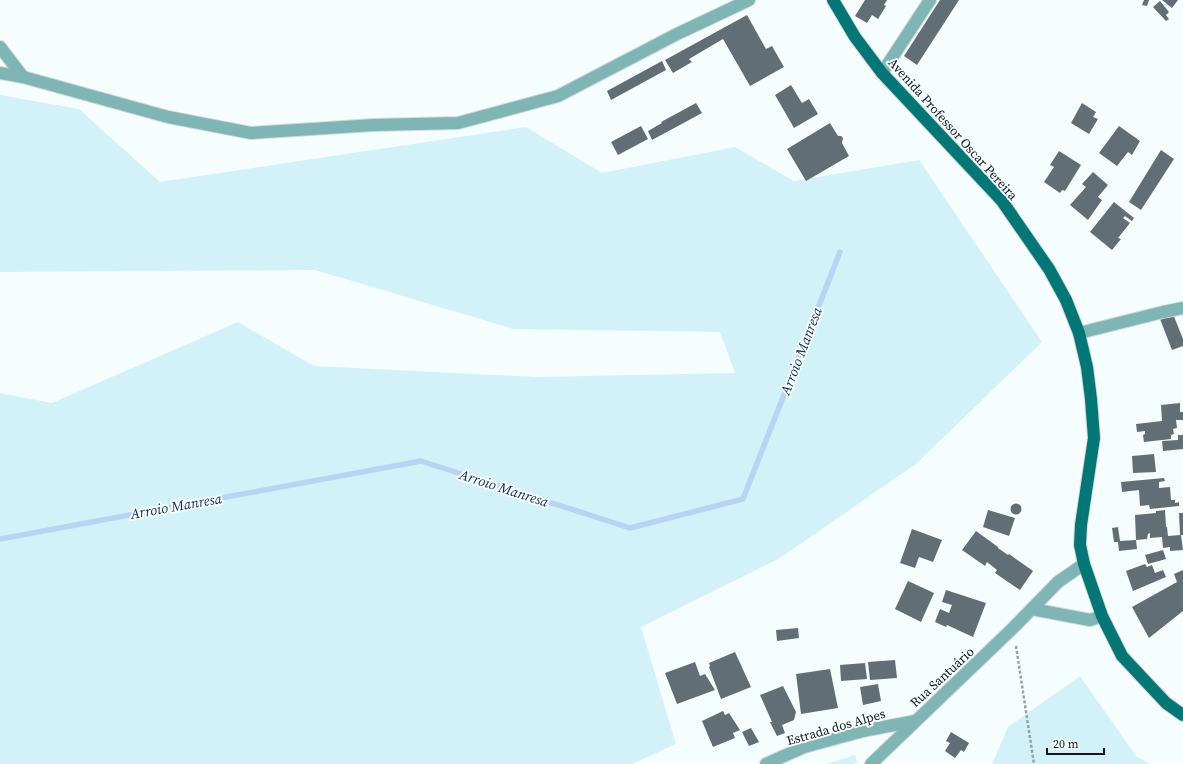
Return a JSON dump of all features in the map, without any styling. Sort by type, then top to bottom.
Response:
[{"type":"main road","name":"Avenida Professor Oscar Pereira","points":[[833,0],[855,37],[882,73],[1002,200],[1049,269],[1066,300],[1079,333],[1087,367],[1094,438],[1080,525],[1080,545],[1084,564],[1102,616],[1122,656],[1166,703],[1183,715]]},
{"type":"street","points":[[0,72],[168,117],[251,133],[374,125],[458,123],[558,96],[677,34],[749,0]]},
{"type":"street","points":[[882,73],[930,0]]},
{"type":"street","points":[[0,47],[23,77]]},
{"type":"street","points":[[1079,333],[1183,308]]},
{"type":"street","name":"Rua Santuário","points":[[871,764],[1013,628],[1058,582],[1084,564]]},
{"type":"street","points":[[1032,609],[1090,620],[1102,616]]},
{"type":"street","name":"Estrada dos Alpes","points":[[766,764],[804,747],[863,731],[915,721]]},
{"type":"path","points":[[1013,628],[1034,764]]},
{"type":"shaded area","points":[[0,95],[79,109],[160,182],[526,127],[602,173],[735,147],[794,181],[919,160],[1042,342],[916,464],[780,558],[641,627],[676,744],[632,764],[0,764],[0,393],[52,403],[238,322],[314,366],[537,377],[735,373],[720,332],[513,329],[315,270],[0,272]]},
{"type":"shaded area","points":[[1080,676],[1136,756],[1150,764],[992,764],[1008,727]]},
{"type":"shaded area","points":[[855,755],[857,761],[854,764],[826,764]]},
{"type":"building","points":[[865,0],[887,0],[884,5],[886,6],[878,19],[872,15],[867,23],[855,16]]},
{"type":"building","points":[[940,0],[959,0],[917,65],[904,56]]},
{"type":"building","points":[[1144,0],[1149,0],[1147,6],[1142,5]]},
{"type":"building","points":[[1162,0],[1178,0],[1172,8]]},
{"type":"building","points":[[1160,1],[1169,12],[1166,15],[1169,19],[1166,21],[1153,7]]},
{"type":"building","points":[[747,15],[766,49],[772,46],[784,67],[750,86],[723,39],[689,59],[692,62],[673,73],[665,60]]},
{"type":"building","points":[[662,61],[666,70],[611,100],[607,91]]},
{"type":"building","points":[[791,85],[802,103],[809,99],[818,114],[794,128],[775,95]]},
{"type":"building","points":[[696,103],[702,113],[652,140],[648,131],[662,123],[661,122]]},
{"type":"building","points":[[1082,103],[1096,112],[1093,117],[1098,119],[1089,134],[1071,123]]},
{"type":"building","points":[[830,123],[838,136],[843,138],[842,143],[849,156],[806,181],[787,149]]},
{"type":"building","points":[[641,126],[648,139],[618,155],[611,142]]},
{"type":"building","points":[[1119,126],[1140,141],[1132,155],[1128,152],[1117,166],[1099,153]]},
{"type":"building","points":[[1161,150],[1174,159],[1141,210],[1129,202]]},
{"type":"building","points":[[1059,151],[1081,165],[1065,191],[1062,190],[1060,193],[1044,182],[1054,167],[1050,165]]},
{"type":"building","points":[[1093,172],[1108,185],[1098,197],[1102,200],[1088,220],[1070,205],[1086,187],[1082,184]]},
{"type":"building","points":[[1114,202],[1134,218],[1132,221],[1125,216],[1123,218],[1130,223],[1118,238],[1121,239],[1112,250],[1090,232]]},
{"type":"building","points":[[1173,314],[1183,339],[1183,346],[1172,350],[1160,319]]},
{"type":"building","points":[[1180,403],[1180,412],[1183,412],[1183,420],[1176,420],[1177,428],[1173,429],[1174,434],[1171,435],[1171,439],[1144,442],[1143,435],[1145,434],[1145,431],[1137,432],[1136,424],[1162,421],[1161,405]]},
{"type":"building","points":[[1178,435],[1183,435],[1183,449],[1163,451],[1162,441],[1178,440]]},
{"type":"building","points":[[1154,454],[1156,472],[1133,473],[1132,456]]},
{"type":"building","points":[[1164,478],[1165,481],[1159,482],[1159,488],[1170,487],[1171,500],[1175,500],[1175,503],[1179,502],[1179,506],[1150,509],[1149,505],[1140,506],[1139,490],[1122,492],[1121,482]]},
{"type":"building","points":[[1014,504],[1018,504],[1020,505],[1020,513],[1014,514],[1011,511],[1011,507]]},
{"type":"building","points":[[988,510],[1015,518],[1009,536],[983,527]]},
{"type":"building","points":[[1165,510],[1168,536],[1180,535],[1179,513],[1183,513],[1183,535],[1181,535],[1183,550],[1170,551],[1170,547],[1163,548],[1162,537],[1150,538],[1150,533],[1148,534],[1147,539],[1136,540],[1135,515],[1156,513],[1156,511]]},
{"type":"building","points":[[1118,527],[1120,541],[1136,540],[1137,549],[1119,551],[1118,542],[1114,542],[1112,528]]},
{"type":"building","points":[[912,529],[942,540],[933,562],[919,557],[915,568],[900,563]]},
{"type":"building","points":[[976,531],[998,548],[1033,571],[1020,590],[995,573],[997,570],[987,562],[985,566],[962,550]]},
{"type":"building","points":[[1163,550],[1166,559],[1148,564],[1145,555]]},
{"type":"building","points":[[1145,564],[1147,567],[1152,565],[1155,573],[1163,570],[1166,577],[1133,591],[1126,571]]},
{"type":"building","points":[[1183,570],[1183,611],[1149,638],[1132,607],[1177,582],[1174,574]]},
{"type":"building","points":[[908,581],[934,593],[921,622],[895,609]]},
{"type":"building","points":[[946,590],[986,603],[973,637],[947,625],[946,627],[935,622],[940,609],[949,613],[952,605],[942,602]]},
{"type":"building","points":[[798,628],[799,638],[777,641],[776,630]]},
{"type":"building","points":[[735,652],[751,687],[721,699],[709,667],[709,663]]},
{"type":"building","points":[[895,660],[897,678],[870,680],[868,662]]},
{"type":"building","points":[[695,662],[700,676],[705,674],[715,690],[677,704],[665,673]]},
{"type":"building","points":[[865,663],[867,679],[841,681],[840,665]]},
{"type":"building","points":[[830,669],[838,708],[801,714],[796,674]]},
{"type":"building","points":[[878,684],[881,701],[863,705],[860,687]]},
{"type":"building","points":[[783,686],[796,712],[794,720],[782,725],[785,733],[777,736],[760,695]]},
{"type":"building","points":[[723,711],[725,715],[729,713],[740,730],[733,733],[735,738],[713,747],[702,721]]},
{"type":"building","points":[[751,728],[759,742],[749,746],[742,732]]},
{"type":"building","points":[[951,732],[969,743],[964,752],[961,750],[955,758],[945,751],[950,743],[946,741]]},
{"type":"waterway","name":"Arroio Manresa","points":[[0,539],[421,461],[630,528],[743,499],[840,252]]}]
